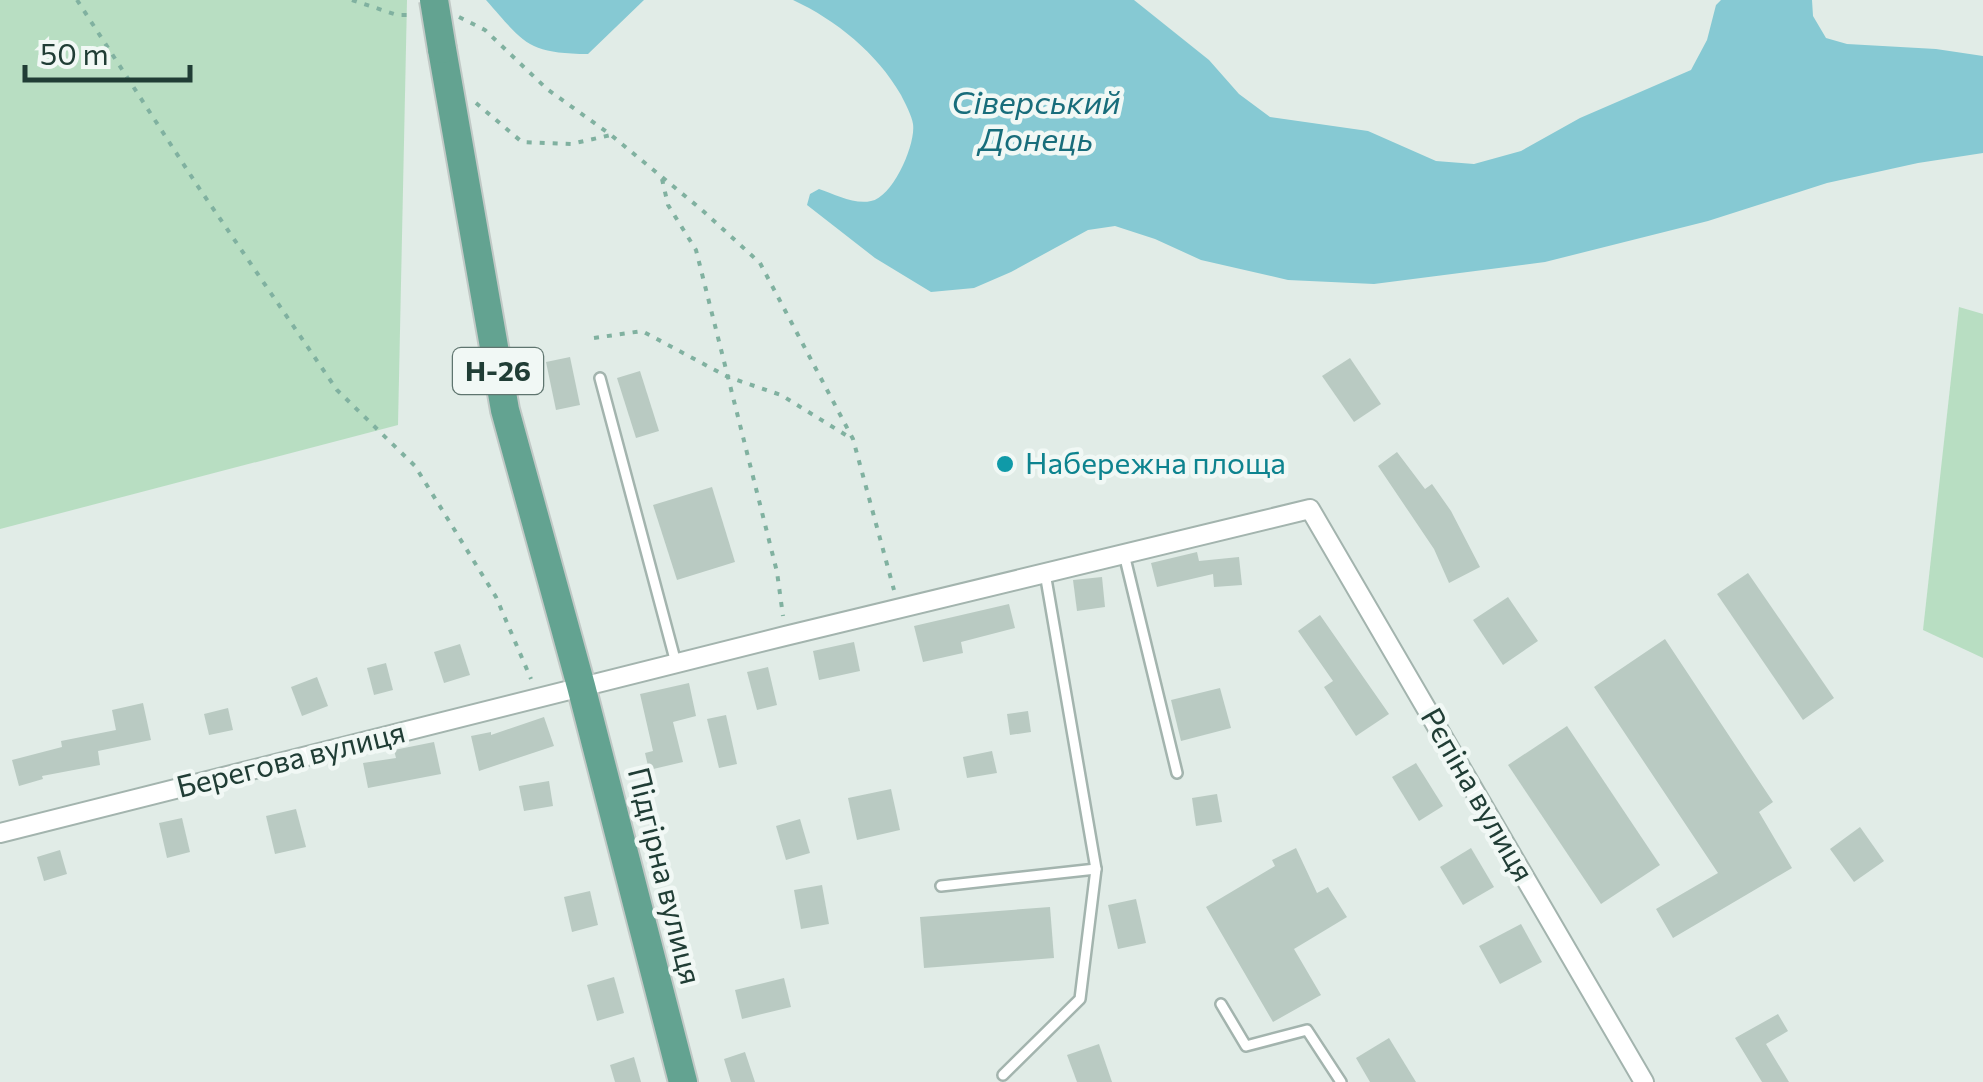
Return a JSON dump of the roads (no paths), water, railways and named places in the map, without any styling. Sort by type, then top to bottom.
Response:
[{"type":"main road","name":"Н-26","points":[[434,0],[506,410],[582,686]]},
{"type":"main road","name":"Підгірна вулиця","points":[[582,686],[682,1082]]},
{"type":"street","name":"Рєпіна вулиця","points":[[1124,554],[1310,509],[1644,1082]]},
{"type":"street","points":[[582,686],[1124,554]]},
{"type":"street","name":"Берегова вулиця","points":[[0,833],[582,686]]},
{"type":"lane","points":[[600,378],[676,663]]},
{"type":"lane","points":[[1124,554],[1177,773]]},
{"type":"lane","points":[[1003,1075],[1080,999],[1096,869],[1045,573]]},
{"type":"lane","points":[[941,886],[1096,869]]},
{"type":"lane","points":[[1222,1004],[1246,1046],[1307,1030],[1340,1082]]},
{"type":"water","points":[[486,0],[644,0],[588,54],[552,51],[529,43]]},
{"type":"water","name":"Сіверський Донець","points":[[793,0],[1134,0],[1209,60],[1239,94],[1270,117],[1368,131],[1436,161],[1474,164],[1521,151],[1580,118],[1691,70],[1721,0],[1812,0],[1813,16],[1826,38],[1847,44],[1983,56],[1983,153],[1827,183],[1708,221],[1545,262],[1374,284],[1288,280],[1201,260],[1115,226],[1088,230],[974,288],[931,292],[875,258],[807,205],[810,194],[819,189],[858,202],[879,197],[901,168],[911,144],[913,124],[901,95],[868,52],[825,17]]},
{"type":"place","name":"Набережна площа","points":[[1005,464]]}]
